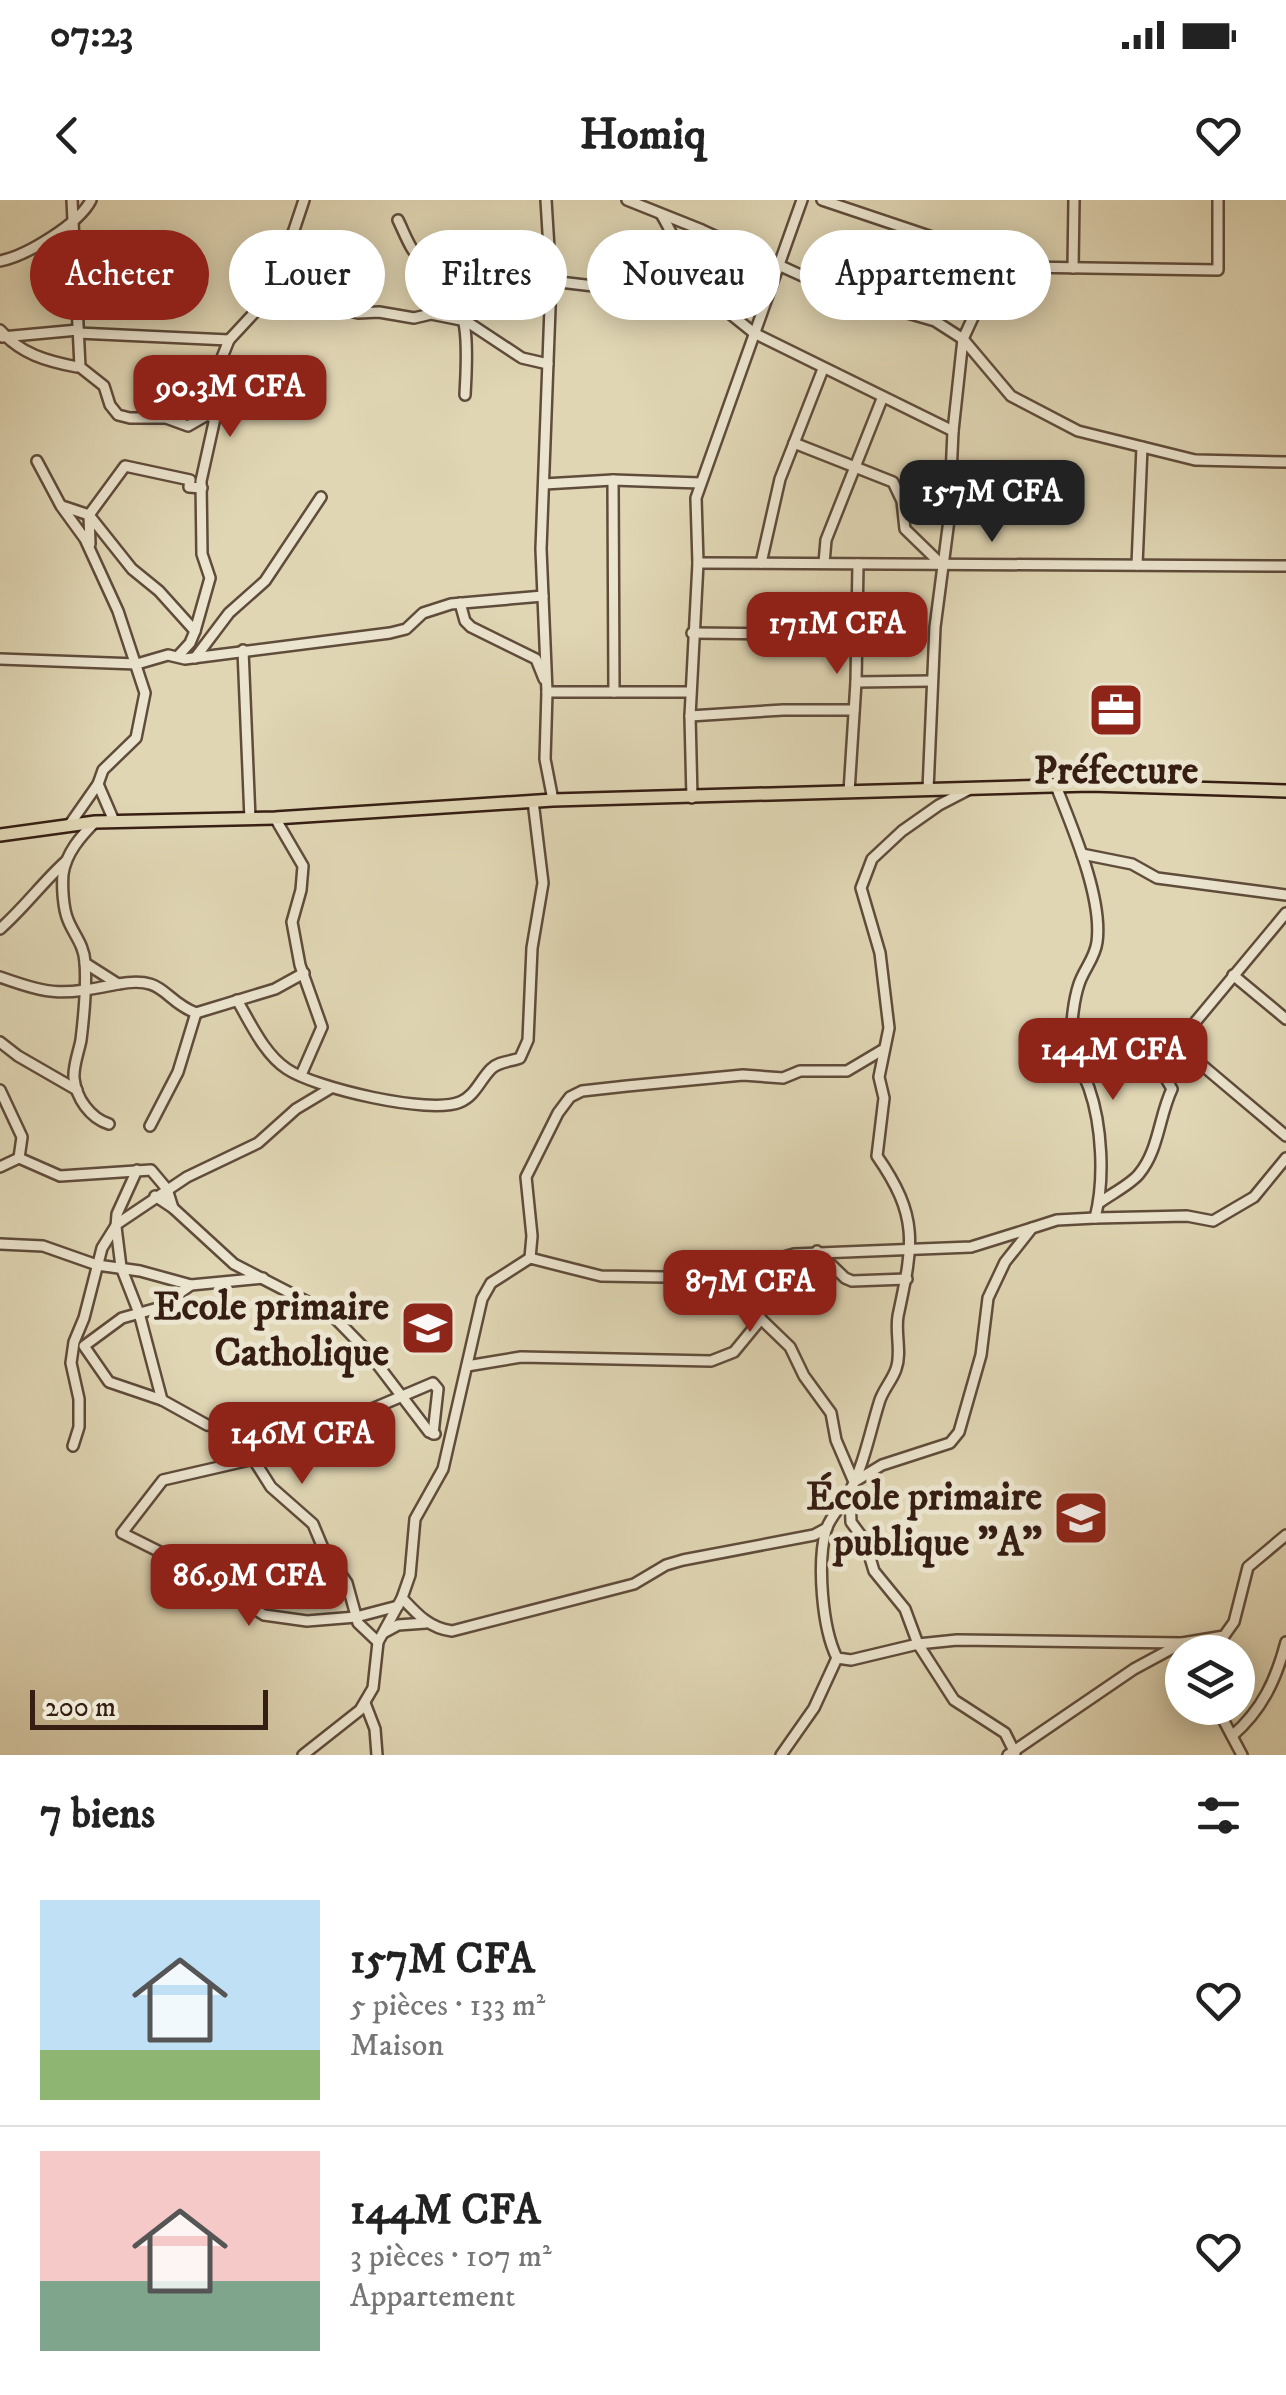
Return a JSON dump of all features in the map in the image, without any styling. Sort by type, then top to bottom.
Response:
[{"type":"main road","points":[[0,834],[95,822],[276,818],[533,800],[1056,786],[1286,791]]},
{"type":"street","points":[[72,200],[80,367],[104,386],[110,405],[118,414],[166,418],[188,426],[206,415],[214,418]]},
{"type":"street","points":[[0,260],[20,254],[73,222],[91,200]]},
{"type":"street","points":[[294,230],[304,200]]},
{"type":"street","points":[[546,200],[547,230]]},
{"type":"street","points":[[780,262],[802,200]]},
{"type":"street","points":[[822,200],[911,230]]},
{"type":"street","points":[[1073,268],[1074,200]]},
{"type":"street","points":[[1051,268],[1218,270],[1218,200]]},
{"type":"street","points":[[635,201],[697,230]]},
{"type":"street","points":[[659,212],[669,230]]},
{"type":"street","points":[[398,220],[422,262],[439,273],[456,295],[466,321],[465,395]]},
{"type":"street","points":[[780,269],[842,294],[935,320],[964,338],[1011,396],[1078,431],[1195,460],[1286,462]]},
{"type":"street","points":[[385,313],[414,318],[431,314],[466,321],[522,358],[548,364]]},
{"type":"street","points":[[0,659],[136,664],[179,655],[190,643],[210,578],[202,554],[202,488],[214,418],[217,370],[229,340],[248,320]]},
{"type":"street","points":[[549,320],[541,549],[547,689],[545,760],[553,800]]},
{"type":"street","points":[[738,320],[754,333],[953,431]]},
{"type":"street","points":[[692,798],[690,692],[698,564],[696,498],[759,320]]},
{"type":"street","points":[[928,790],[932,681],[950,520],[953,431],[964,338],[972,320]]},
{"type":"street","points":[[2,335],[78,331],[229,340]]},
{"type":"street","points":[[2,335],[22,350],[49,362],[76,366]]},
{"type":"street","points":[[761,562],[780,479],[822,368]]},
{"type":"street","points":[[824,563],[826,540],[882,399]]},
{"type":"street","points":[[794,443],[893,482],[902,501],[905,529],[942,565]]},
{"type":"street","points":[[1138,565],[1142,447]]},
{"type":"street","points":[[37,462],[61,506],[86,539],[118,611],[145,693],[140,729],[132,744],[103,770],[98,784],[70,824]]},
{"type":"street","points":[[90,552],[89,514],[125,466],[190,480],[189,487],[202,488]]},
{"type":"street","points":[[544,484],[613,480],[700,483]]},
{"type":"street","points":[[613,480],[614,692]]},
{"type":"street","points":[[195,658],[229,612],[265,581],[322,497]]},
{"type":"street","points":[[61,506],[89,514],[132,570],[159,591],[195,631]]},
{"type":"street","points":[[698,564],[1286,566]]},
{"type":"street","points":[[849,792],[858,564]]},
{"type":"street","points":[[179,655],[195,658],[390,633],[406,628],[423,613],[460,603],[543,596]]},
{"type":"street","points":[[460,603],[471,627],[536,659],[547,689]]},
{"type":"street","points":[[692,633],[858,635]]},
{"type":"street","points":[[244,650],[250,819]]},
{"type":"street","points":[[856,682],[932,681]]},
{"type":"street","points":[[547,689],[690,692]]},
{"type":"street","points":[[690,716],[854,710]]},
{"type":"street","points":[[98,784],[114,822]]},
{"type":"street","points":[[1056,786],[1082,854],[1098,940],[1078,984],[1072,1036],[1097,1124],[1099,1203],[1095,1218]]},
{"type":"street","points":[[781,1755],[814,1708],[837,1658],[827,1634],[822,1567],[826,1528],[852,1487],[879,1402],[897,1368],[897,1319],[907,1279],[908,1210],[896,1182],[878,1156],[884,1098],[879,1077],[889,1028],[886,984],[861,888],[872,859],[902,830],[970,788]]},
{"type":"street","points":[[237,1000],[255,1032],[285,1068],[301,1076],[331,1088],[436,1108],[470,1097],[493,1067],[515,1060],[526,1050],[532,948],[544,884],[533,800]]},
{"type":"street","points":[[276,818],[303,866],[292,922],[322,1027],[301,1076]]},
{"type":"street","points":[[95,822],[78,838],[64,874],[68,920],[85,963],[74,1074],[83,1104],[99,1121],[109,1124]]},
{"type":"street","points":[[1082,854],[1132,864],[1158,878],[1286,894]]},
{"type":"street","points":[[0,929],[67,860]]},
{"type":"street","points":[[1099,1203],[1139,1175],[1156,1142],[1160,1113],[1172,1089],[1162,1072],[1177,1044],[1286,913]]},
{"type":"street","points":[[85,963],[118,984]]},
{"type":"street","points":[[0,977],[56,994],[135,980],[155,984],[196,1013],[275,990],[304,973]]},
{"type":"street","points":[[1232,975],[1286,1019]]},
{"type":"street","points":[[150,1126],[178,1072],[196,1013]]},
{"type":"street","points":[[0,1057],[2,1044],[78,1090]]},
{"type":"street","points":[[1177,1044],[1286,1136]]},
{"type":"street","points":[[530,1258],[532,1236],[526,1177],[570,1097],[582,1091],[665,1082],[743,1075],[783,1078],[800,1071],[848,1071],[884,1049]]},
{"type":"street","points":[[73,1446],[80,1428],[72,1354],[102,1248],[116,1224],[167,1189],[258,1143],[296,1109],[331,1088]]},
{"type":"street","points":[[0,1090],[22,1137],[19,1158]]},
{"type":"street","points":[[19,1158],[60,1176],[151,1170],[167,1189],[173,1208]]},
{"type":"street","points":[[1,1167],[19,1158]]},
{"type":"street","points":[[303,1755],[365,1703],[373,1688],[380,1637],[400,1602],[413,1560],[415,1519],[443,1469],[482,1299],[491,1284],[530,1258],[601,1276],[666,1277],[690,1268],[726,1274],[817,1251],[972,1246],[1057,1220],[1187,1216],[1213,1221],[1254,1197],[1286,1158]]},
{"type":"street","points":[[138,1170],[116,1214],[116,1224],[122,1270],[139,1314],[162,1400]]},
{"type":"street","points":[[155,1196],[234,1264],[331,1314],[368,1352],[399,1396],[433,1434],[448,1438]]},
{"type":"street","points":[[852,1487],[882,1465],[950,1443],[960,1432],[981,1356],[988,1298],[1005,1262],[1032,1228]]},
{"type":"street","points":[[0,1244],[43,1246],[97,1265],[191,1284],[263,1278]]},
{"type":"street","points":[[817,1251],[852,1281],[907,1279]]},
{"type":"street","points":[[726,1274],[790,1347],[804,1376],[831,1413],[852,1487],[851,1522],[864,1541],[874,1571],[905,1609],[918,1644],[954,1700],[1005,1733],[1012,1754],[1134,1669],[1165,1656]]},
{"type":"street","points":[[72,1354],[122,1318],[158,1308],[191,1284]]},
{"type":"street","points":[[467,1366],[522,1357],[711,1361],[734,1352],[762,1319]]},
{"type":"street","points":[[84,1346],[109,1382],[162,1400],[233,1434],[271,1488],[313,1524],[317,1537],[347,1583],[358,1623],[380,1637]]},
{"type":"street","points":[[400,1602],[356,1617],[307,1621],[264,1614],[174,1559],[122,1533],[162,1480],[254,1459],[431,1384],[438,1386],[433,1434]]},
{"type":"street","points":[[400,1602],[438,1629],[468,1628],[634,1584],[683,1560],[814,1535],[826,1528]]},
{"type":"street","points":[[1225,1635],[1234,1622],[1248,1567],[1286,1535]]},
{"type":"street","points":[[380,1637],[398,1624],[426,1623]]},
{"type":"street","points":[[837,1658],[851,1660],[918,1644],[957,1640],[1165,1647]]},
{"type":"street","points":[[1232,1736],[1251,1719],[1277,1676],[1286,1642]]},
{"type":"street","points":[[365,1703],[375,1729],[377,1755]]},
{"type":"street","points":[[1226,1725],[1242,1755]]},
{"type":"place","name":"Préfecture","points":[[1116,710]]},
{"type":"place","name":"Ecole primaire Catholique","points":[[428,1328]]},
{"type":"place","name":"École primaire publique \"A\"","points":[[1081,1518]]}]
